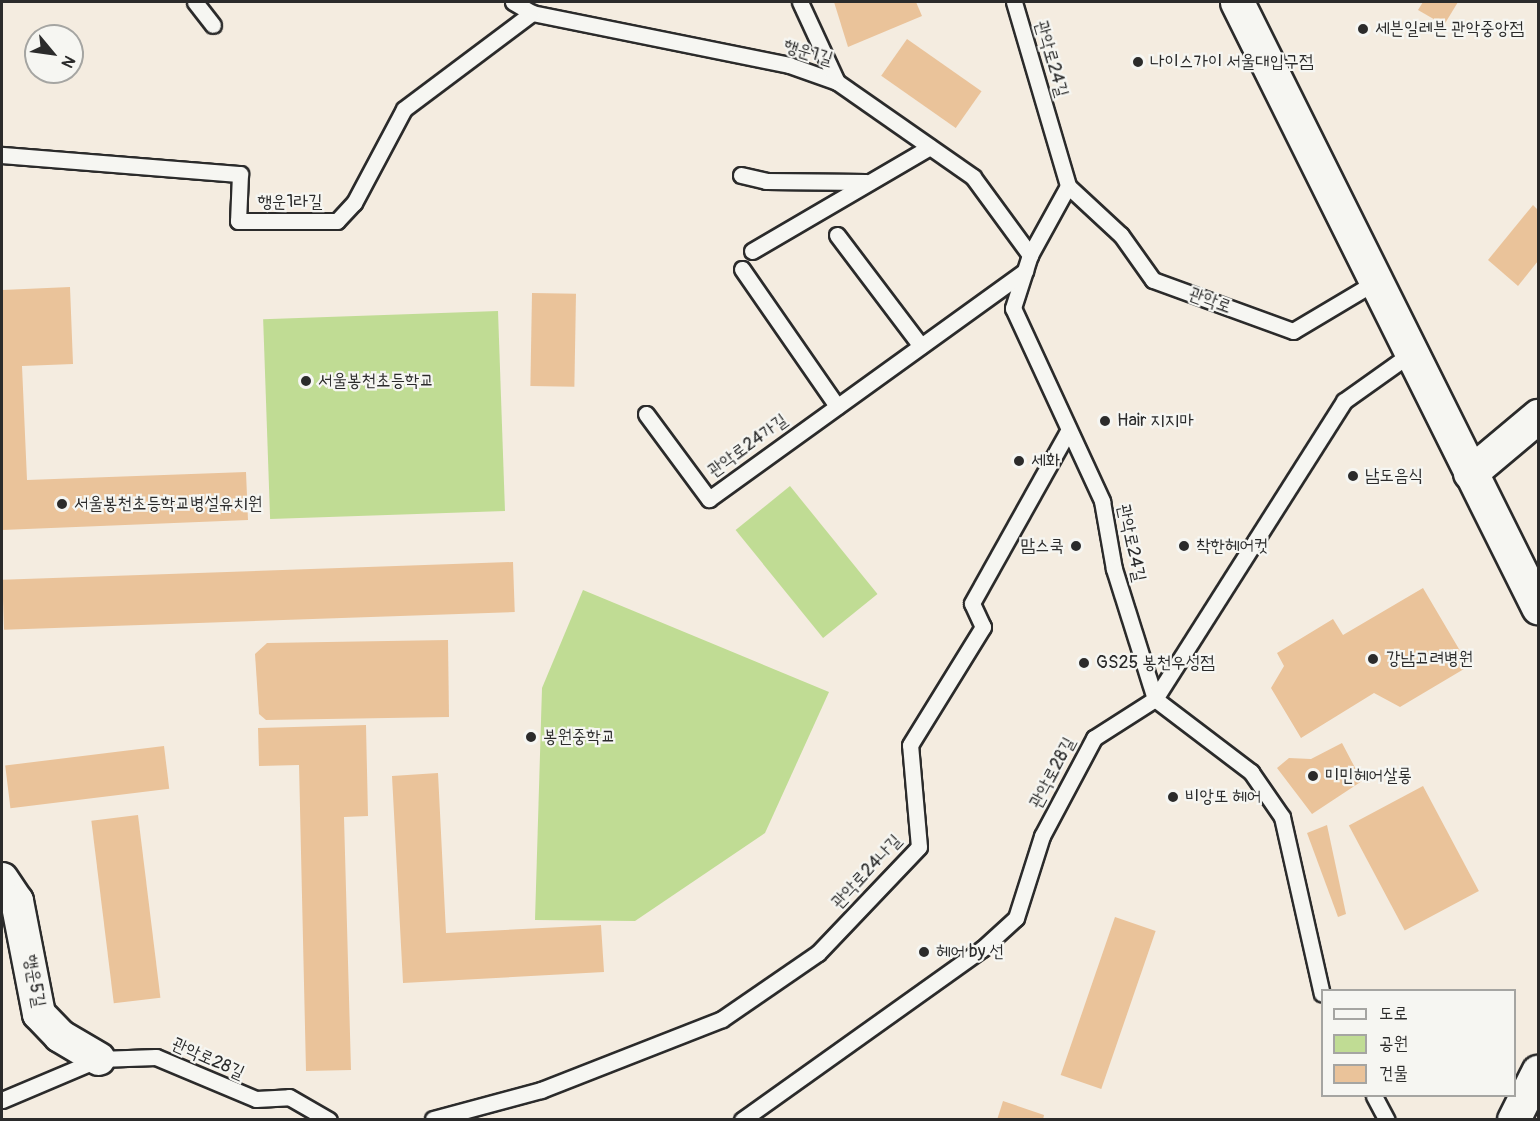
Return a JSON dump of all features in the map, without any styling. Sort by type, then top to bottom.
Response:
[{"type":"main road","points":[[1237,2],[1413,352],[1470,473],[1539,607]]},
{"type":"main road","points":[[1470,473],[1539,416]]},
{"type":"street","name":"행운5길","points":[[2,879],[16,901],[39,1014],[60,1036],[99,1059]]},
{"type":"street","points":[[1514,1119],[1539,1072]]},
{"type":"lane","points":[[195,2],[213,25]]},
{"type":"lane","name":"행운1길","points":[[513,2],[532,12],[789,65],[837,82],[973,177],[1030,255]]},
{"type":"lane","points":[[800,2],[837,82]]},
{"type":"lane","name":"관악로24길","points":[[1014,2],[1068,186],[1030,255],[1012,308],[1102,501],[1114,569],[1155,699]]},
{"type":"lane","name":"행운1라길","points":[[2,155],[240,174],[238,221],[337,221],[354,203],[404,109],[532,12]]},
{"type":"lane","points":[[752,251],[930,147]]},
{"type":"lane","points":[[741,175],[766,181],[869,183]]},
{"type":"lane","name":"관악로","points":[[1068,186],[1120,235],[1153,280],[1293,331],[1377,281]]},
{"type":"lane","points":[[837,235],[921,346]]},
{"type":"lane","points":[[742,269],[837,406]]},
{"type":"lane","name":"관악로24가길","points":[[646,414],[708,498],[1025,271]]},
{"type":"lane","name":"관악로28길","points":[[742,1119],[982,949],[1016,918],[1030,889],[1042,836],[1094,738],[1155,699],[1344,401],[1413,352]]},
{"type":"lane","name":"관악로24나길","points":[[433,1119],[541,1090],[722,1019],[818,953],[919,847],[910,745],[983,627],[972,603],[1068,431]]},
{"type":"lane","points":[[1155,699],[1251,772],[1282,817],[1322,989]]},
{"type":"lane","name":"관악로28길","points":[[2,1100],[99,1059],[156,1057],[255,1100],[289,1097],[329,1119]]},
{"type":"lane","points":[[1375,1097],[1388,1119]]},
{"type":"green space","points":[[498,311],[505,511],[270,519],[263,319]]},
{"type":"green space","points":[[790,486],[877,594],[823,638],[736,530]]},
{"type":"green space","points":[[583,590],[829,692],[765,833],[635,921],[535,920],[542,688]]},
{"type":"building","points":[[834,2],[916,2],[922,16],[848,47]]},
{"type":"building","points":[[1423,2],[1458,2],[1444,25],[1418,10]]},
{"type":"building","points":[[907,39],[982,91],[956,128],[881,76]]},
{"type":"building","points":[[1533,205],[1538,210],[1538,261],[1518,286],[1488,260]]},
{"type":"building","points":[[70,287],[73,364],[22,366],[27,480],[246,472],[248,520],[2,530],[2,290]]},
{"type":"building","points":[[532,293],[576,294],[574,387],[530,386]]},
{"type":"building","points":[[513,562],[515,612],[4,630],[2,580]]},
{"type":"building","name":"강남고려병원","points":[[1423,588],[1469,666],[1400,707],[1374,693],[1301,738],[1271,688],[1284,666],[1277,653],[1333,619],[1343,635]]},
{"type":"building","points":[[448,640],[449,717],[266,720],[259,714],[255,654],[267,643]]},
{"type":"building","points":[[366,725],[368,816],[344,817],[351,1070],[306,1071],[299,765],[259,766],[258,728]]},
{"type":"building","points":[[1342,743],[1362,781],[1312,814],[1277,768],[1289,758],[1311,759]]},
{"type":"building","points":[[164,746],[169,789],[10,808],[5,765]]},
{"type":"building","points":[[438,773],[446,933],[601,925],[604,972],[403,983],[392,776]]},
{"type":"building","points":[[1423,786],[1479,891],[1405,931],[1349,825]]},
{"type":"building","points":[[138,815],[160,998],[114,1003],[91,821]]},
{"type":"building","points":[[1327,825],[1346,914],[1338,917],[1307,833]]},
{"type":"building","points":[[1115,917],[1156,931],[1101,1089],[1061,1075]]},
{"type":"building","points":[[1003,1101],[1044,1115],[1043,1120],[997,1120]]},
{"type":"place","name":"세븐일레븐 관악중앙점","points":[[1363,29]]},
{"type":"place","name":"나이스가이 서울대입구점","points":[[1138,62]]},
{"type":"place","name":"서울봉천초등학교","points":[[306,381]]},
{"type":"place","name":"Hair 지지마","points":[[1105,421]]},
{"type":"place","name":"세화","points":[[1019,461]]},
{"type":"place","name":"남도음식","points":[[1353,476]]},
{"type":"place","name":"서울봉천초등학교병설유치원","points":[[62,504]]},
{"type":"place","name":"맘스쿡","points":[[1076,546]]},
{"type":"place","name":"착한헤어컷","points":[[1184,546]]},
{"type":"place","name":"강남고려병원","points":[[1373,659]]},
{"type":"place","name":"GS25 봉천우성점","points":[[1084,663]]},
{"type":"place","name":"봉원중학교","points":[[531,737]]},
{"type":"place","name":"미민헤어살롱","points":[[1313,776]]},
{"type":"place","name":"비앙또 헤어","points":[[1173,797]]},
{"type":"place","name":"헤어 by 선","points":[[924,952]]}]
